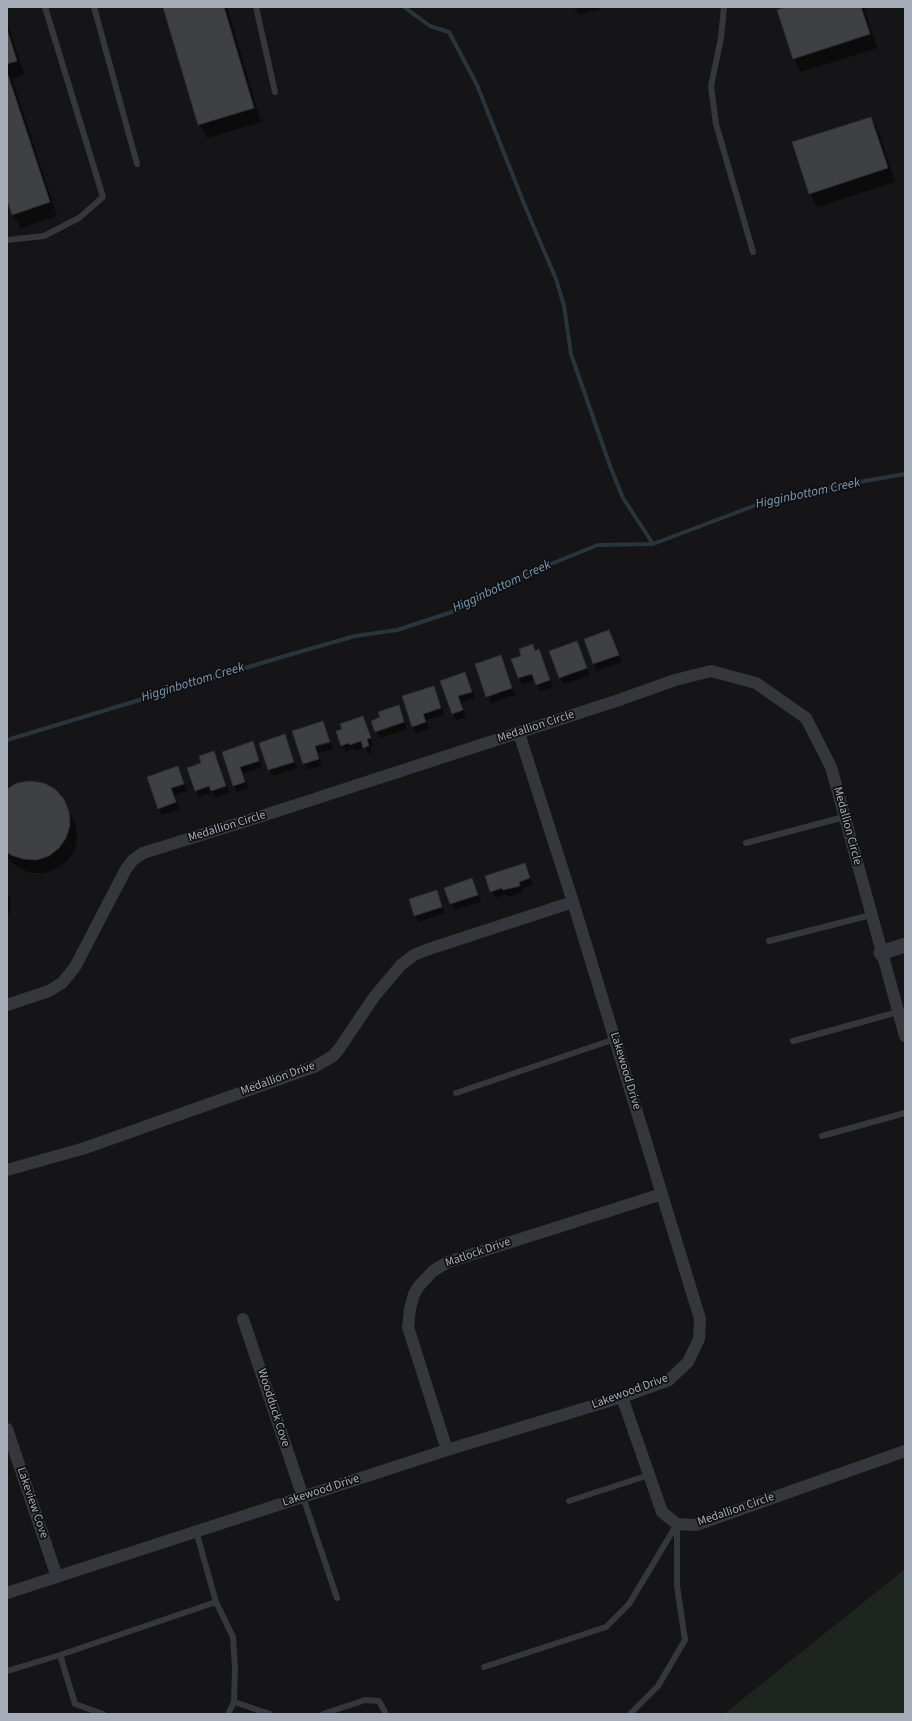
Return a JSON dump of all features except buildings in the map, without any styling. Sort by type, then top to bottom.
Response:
[{"type":"street","name":"Medallion Circle","points":[[7,1005],[40,995],[62,983],[75,967],[126,869],[133,860],[143,853],[260,817],[519,733],[675,680],[711,671],[756,683],[806,718],[831,767],[905,1036]]},
{"type":"street","name":"Lakewood Drive","points":[[7,1593],[447,1450],[622,1397],[668,1380],[679,1372],[688,1362],[699,1339],[700,1319],[574,902],[519,733]]},
{"type":"street","name":"Medallion Drive","points":[[7,1170],[85,1148],[316,1066],[333,1056],[374,997],[401,965],[414,956],[426,950],[574,902]]},
{"type":"street","points":[[881,953],[905,945]]},
{"type":"street","name":"Matlock Drive","points":[[447,1450],[408,1326],[414,1294],[419,1286],[433,1271],[448,1262],[662,1194]]},
{"type":"street","name":"Woodduck Cove","points":[[243,1319],[303,1497]]},
{"type":"street","points":[[622,1397],[662,1512],[677,1524]]},
{"type":"street","name":"Lakeview Cove","points":[[7,1429],[57,1577]]},
{"type":"street","name":"Medallion Circle","points":[[677,1524],[696,1525],[905,1451]]},
{"type":"lane","points":[[7,240],[44,236],[79,218],[103,197],[45,7]]},
{"type":"lane","points":[[94,7],[138,164]]},
{"type":"lane","points":[[256,7],[275,92]]},
{"type":"lane","points":[[724,7],[721,38],[711,86],[716,124],[753,252]]},
{"type":"lane","points":[[746,843],[844,817]]},
{"type":"lane","points":[[769,941],[871,915]]},
{"type":"lane","points":[[793,1041],[898,1012]]},
{"type":"lane","points":[[456,1093],[615,1039]]},
{"type":"lane","points":[[822,1136],[905,1113]]},
{"type":"lane","points":[[569,1501],[649,1475]]},
{"type":"lane","points":[[303,1497],[337,1598]]},
{"type":"lane","points":[[484,1667],[606,1627],[629,1604],[677,1524]]},
{"type":"lane","points":[[630,1714],[658,1686],[685,1640],[677,1586],[677,1524]]},
{"type":"lane","points":[[196,1532],[216,1602],[233,1637],[235,1668],[234,1702],[228,1714]]},
{"type":"lane","points":[[7,1671],[216,1602]]},
{"type":"lane","points":[[60,1654],[75,1704],[103,1714]]},
{"type":"lane","points":[[323,1714],[365,1700],[378,1702],[386,1714]]},
{"type":"lane","points":[[234,1702],[270,1714]]},
{"type":"shaded area","points":[[905,1569],[905,1714],[724,1714]]},
{"type":"waterway","points":[[404,7],[430,26],[449,32],[477,85],[527,211],[556,279],[564,306],[571,354],[610,466],[623,498],[653,544]]},
{"type":"waterway","name":"Higginbottom Creek","points":[[7,740],[285,656],[355,636],[397,630],[461,609],[526,574],[598,545],[653,544],[759,504],[841,485],[905,474]]}]
